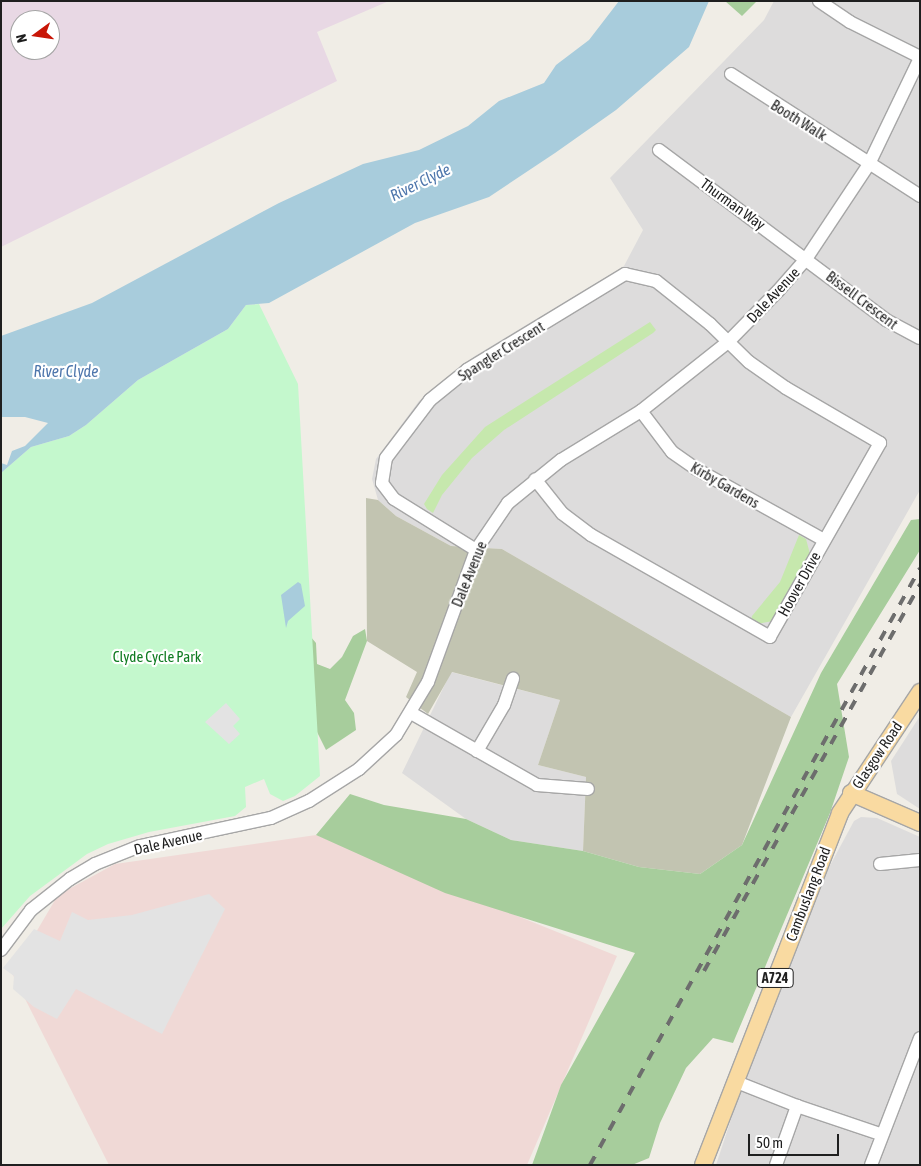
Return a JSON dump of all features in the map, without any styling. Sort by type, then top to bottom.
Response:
[{"type":"main road","name":"Glasgow Road","points":[[852,793],[920,692]]},
{"type":"main road","points":[[852,793],[920,823]]},
{"type":"main road","name":"Cambuslang Road","points":[[703,1165],[734,1081],[840,813],[852,793]]},
{"type":"street","points":[[819,1],[850,22],[920,58]]},
{"type":"street","name":"Dale Avenue","points":[[1,950],[31,910],[70,880],[95,864],[140,846],[270,818],[309,801],[359,769],[396,735],[428,682],[476,550],[508,503],[535,479],[561,460],[641,411],[728,342],[806,258],[869,164],[920,58]]},
{"type":"street","name":"Booth Walk","points":[[731,74],[920,196]]},
{"type":"street","name":"Thurman Way","points":[[659,150],[806,258]]},
{"type":"street","name":"Bissell Crescent","points":[[806,258],[886,320],[920,338]]},
{"type":"street","name":"Spangler Crescent","points":[[476,550],[394,499],[382,482],[386,458],[430,400],[487,356],[625,274],[656,281],[728,342]]},
{"type":"street","name":"Hoover Drive","points":[[535,479],[562,513],[591,535],[770,637],[880,443],[786,388],[749,362],[728,342]]},
{"type":"street","name":"Kirby Gardens","points":[[641,411],[672,452],[696,469],[824,540]]},
{"type":"street","points":[[477,751],[504,705],[512,679]]},
{"type":"street","points":[[411,713],[537,785],[588,790]]},
{"type":"street","points":[[880,864],[920,860]]},
{"type":"street","points":[[871,1165],[880,1134],[920,1038]]},
{"type":"street","points":[[734,1081],[797,1106],[880,1134]]},
{"type":"street","points":[[776,1165],[797,1106]]},
{"type":"shaded area","points":[[1,1],[389,1],[317,32],[337,81],[1,247]]},
{"type":"shaded area","points":[[774,1],[920,1],[920,490],[791,717],[502,549],[451,546],[396,516],[378,500],[372,479],[376,459],[419,401],[475,356],[624,266],[643,230],[610,178],[764,20]]},
{"type":"shaded area","points":[[366,498],[378,500],[396,516],[451,546],[502,549],[791,717],[742,845],[700,874],[639,867],[583,851],[586,777],[538,765],[560,700],[452,672],[428,714],[406,697],[417,672],[367,641]]},
{"type":"shaded area","points":[[451,672],[560,700],[538,765],[586,777],[583,851],[511,840],[466,819],[402,773]]},
{"type":"shaded area","points":[[226,703],[240,719],[233,726],[240,734],[229,744],[205,722]]},
{"type":"shaded area","points":[[920,716],[920,809],[897,794],[891,761]]},
{"type":"shaded area","points":[[861,817],[877,818],[920,837],[920,1165],[716,1165],[740,1092],[820,884],[854,821]]},
{"type":"shaded area","points":[[316,835],[617,956],[527,1165],[109,1165],[12,973],[58,895],[115,864]]},
{"type":"shaded area","points":[[209,894],[225,909],[162,1034],[76,989],[57,1019],[34,1007],[13,989],[14,976],[3,968],[34,929],[60,941],[72,912],[88,920],[132,915]]},
{"type":"green space","points":[[725,1],[757,1],[742,16]]},
{"type":"green space","name":"Clyde Cycle Park","points":[[259,304],[298,384],[320,776],[295,796],[283,801],[270,794],[264,779],[245,787],[246,807],[235,816],[149,832],[108,844],[87,854],[30,896],[1,929],[1,473],[31,447],[69,436],[86,425],[138,380],[228,329],[246,305]]},
{"type":"green space","points":[[650,322],[656,330],[653,333],[504,430],[472,458],[442,495],[433,513],[427,509],[424,504],[442,475],[485,427]]},
{"type":"green space","points":[[920,519],[920,550],[837,684],[849,757],[830,813],[733,1043],[713,1038],[686,1068],[660,1123],[649,1158],[632,1165],[532,1165],[561,1085],[635,953],[445,893],[316,835],[350,794],[384,805],[466,819],[511,840],[583,851],[639,867],[700,874],[742,845],[821,673],[911,520]]},
{"type":"green space","points":[[799,535],[806,539],[810,554],[773,621],[757,624],[751,620],[752,616],[780,582]]},
{"type":"green space","points":[[304,629],[316,643],[317,664],[330,669],[342,657],[353,636],[365,629],[367,641],[345,700],[354,713],[356,730],[326,750],[306,710]]},
{"type":"water","name":"River Clyde","points":[[619,1],[709,1],[689,47],[616,110],[489,197],[415,223],[269,303],[246,305],[228,329],[138,380],[86,425],[69,436],[31,447],[1,473],[1,463],[7,465],[12,451],[25,446],[48,423],[25,417],[1,417],[1,336],[92,303],[279,203],[363,164],[419,150],[468,126],[499,101],[544,83],[556,65],[589,40]]},
{"type":"water","points":[[298,582],[301,584],[305,606],[288,621],[286,628],[281,595]]},
{"type":"railway","points":[[590,1165],[920,568]]},
{"type":"railway","points":[[704,971],[920,584]]}]
